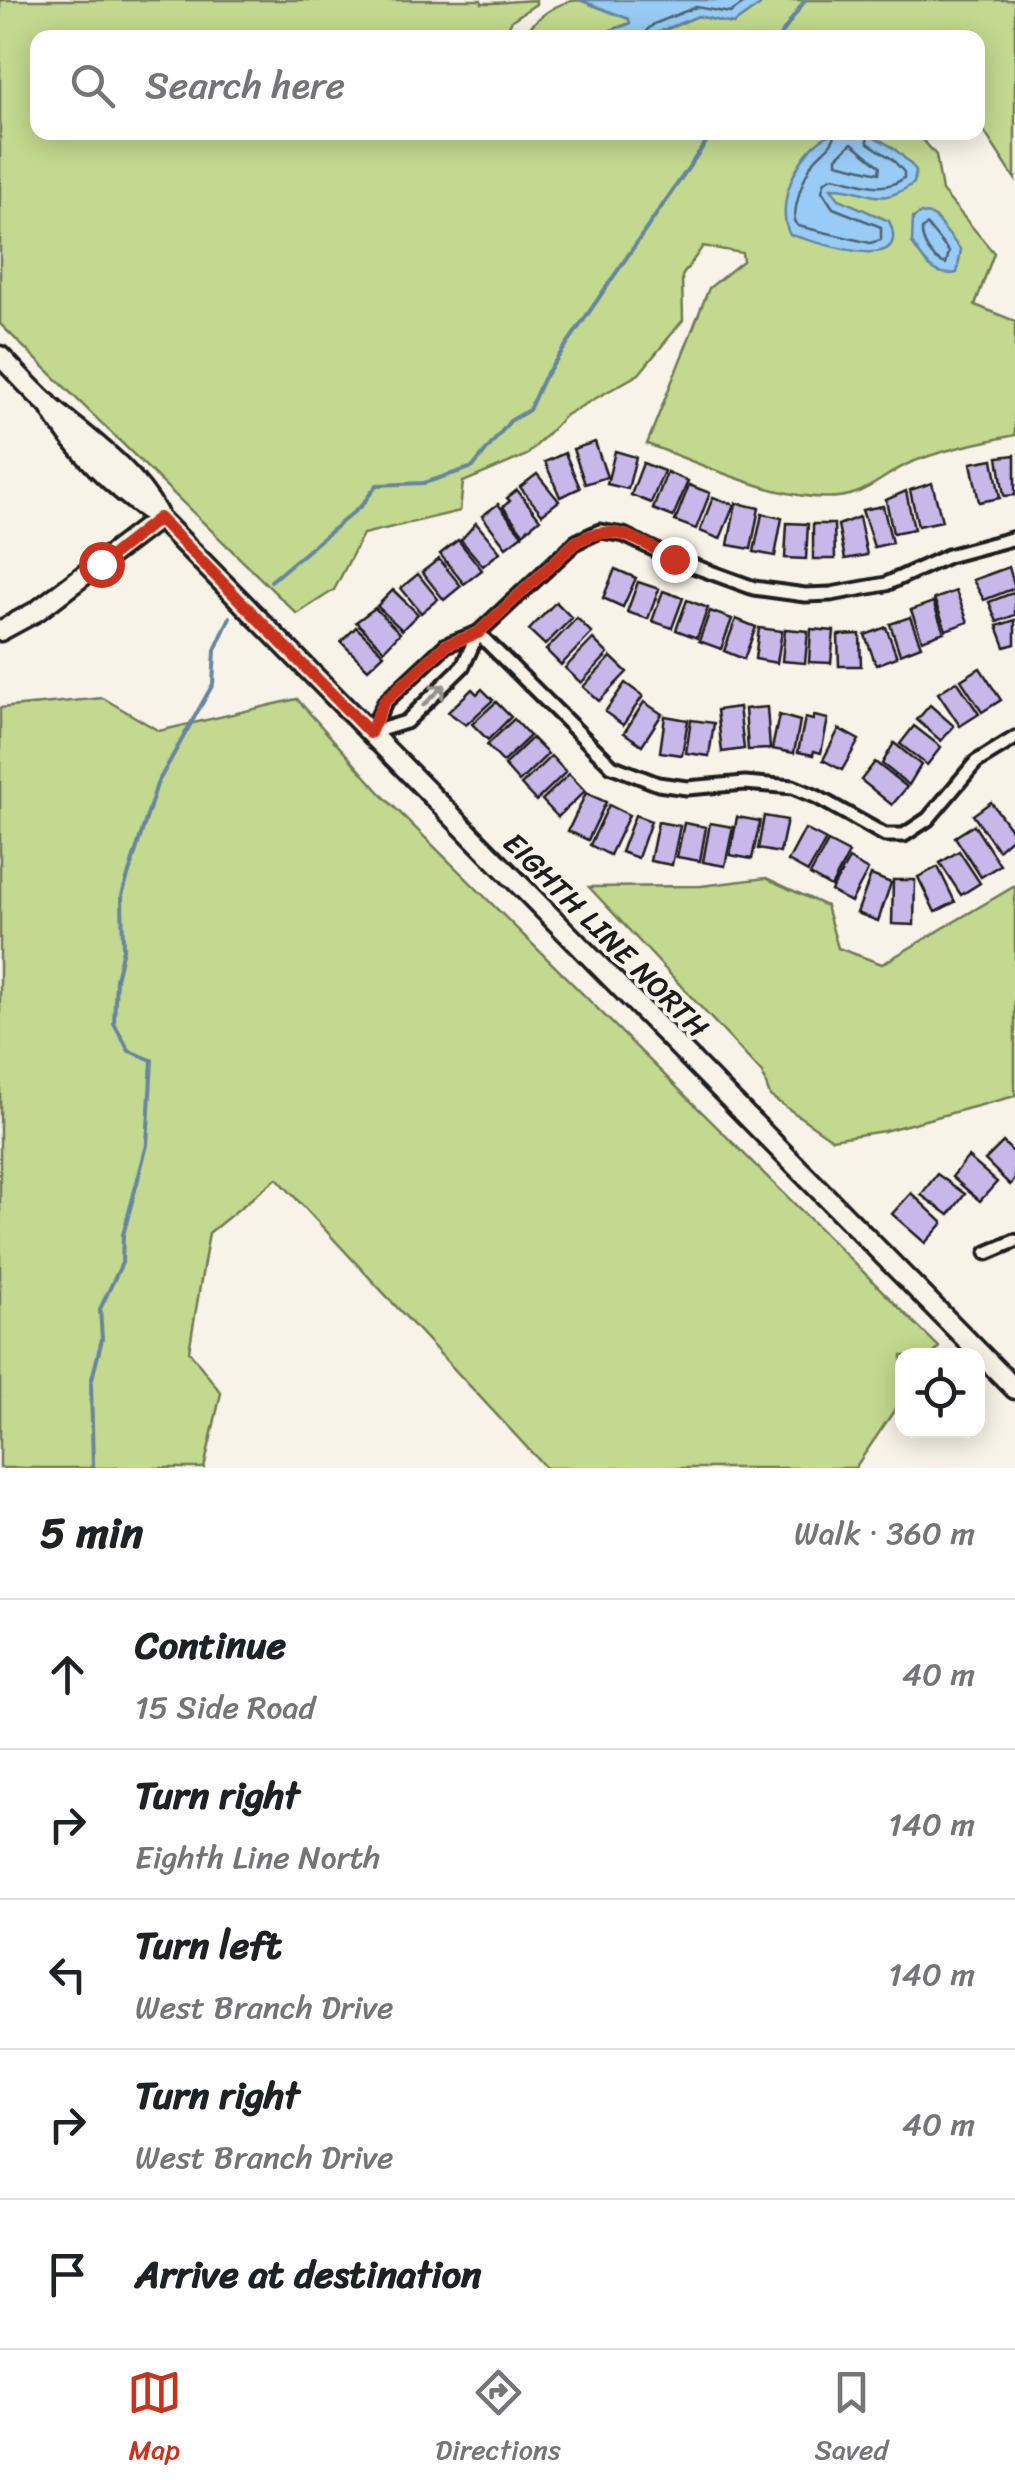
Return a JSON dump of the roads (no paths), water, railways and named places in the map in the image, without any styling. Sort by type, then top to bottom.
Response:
[{"type":"street","name":"EIGHTH LINE NORTH","points":[[0,356],[46,404],[61,427],[132,500],[159,518],[1015,1389]]},
{"type":"street","points":[[0,630],[37,610],[159,518]]},
{"type":"street","points":[[370,733],[406,722],[462,666],[478,633],[576,542],[600,531],[624,535],[674,559],[754,588],[806,595],[886,584],[948,556],[1015,538]]},
{"type":"street","points":[[370,733],[384,702],[446,645],[478,633]]},
{"type":"street","points":[[478,633],[612,766],[658,784],[686,788],[745,782],[792,787],[817,796],[884,835],[904,835],[928,820],[976,762],[1015,738]]},
{"type":"street","points":[[987,1253],[1015,1241]]},
{"type":"water","points":[[580,0],[759,0],[760,5],[733,24],[698,16],[663,30],[611,30],[630,24],[629,19]]},
{"type":"water","points":[[822,140],[879,140],[916,170],[914,183],[881,197],[831,188],[839,199],[889,221],[893,238],[887,248],[857,251],[790,235],[785,210],[787,196],[797,168]]},
{"type":"water","points":[[921,213],[934,216],[961,250],[957,273],[935,270],[912,243],[913,218]]},
{"type":"waterway","points":[[784,30],[805,0]]},
{"type":"waterway","points":[[271,581],[361,506],[377,485],[424,483],[473,467],[510,421],[529,410],[543,379],[707,140]]},
{"type":"waterway","points":[[93,1468],[91,1383],[102,1339],[100,1309],[122,1263],[123,1235],[147,1145],[152,1060],[129,1051],[114,1023],[116,979],[123,949],[122,895],[157,784],[213,684],[215,650],[230,617]]}]
